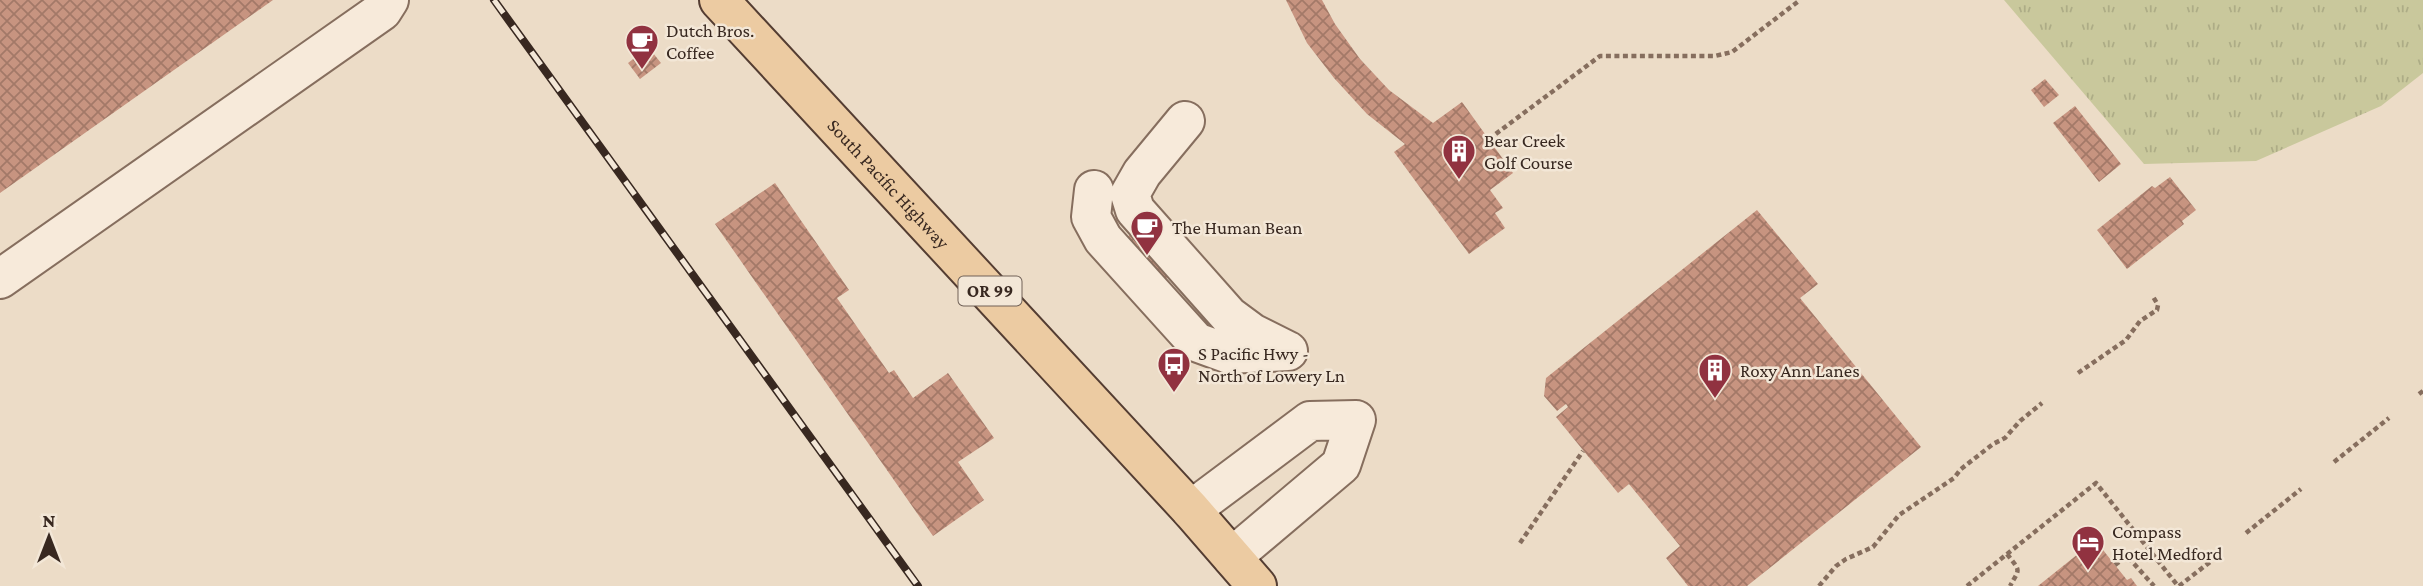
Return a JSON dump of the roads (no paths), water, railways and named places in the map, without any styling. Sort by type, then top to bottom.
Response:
[{"type":"main road","name":"South Pacific Highway","points":[[719,0],[1191,510],[1257,586]]},
{"type":"lane","points":[[0,279],[382,11],[389,0]]},
{"type":"lane","points":[[1094,190],[1091,217],[1103,239],[1196,342],[1229,354],[1289,351],[1252,333],[1229,316],[1135,210],[1130,194],[1142,173],[1185,121]]},
{"type":"lane","points":[[1191,510],[1310,421],[1356,420],[1341,465],[1232,557]]},
{"type":"railway","points":[[494,0],[918,586]]},
{"type":"place","name":"Dutch Bros. Coffee","points":[[642,71]]},
{"type":"place","name":"Bear Creek Golf Course","points":[[1459,181]]},
{"type":"place","name":"The Human Bean","points":[[1147,257]]},
{"type":"place","name":"S Pacific Hwy - North of Lowery Ln","points":[[1174,394]]},
{"type":"place","name":"Roxy Ann Lanes","points":[[1715,400]]},
{"type":"place","name":"Compass Hotel Medford","points":[[2088,572]]}]
